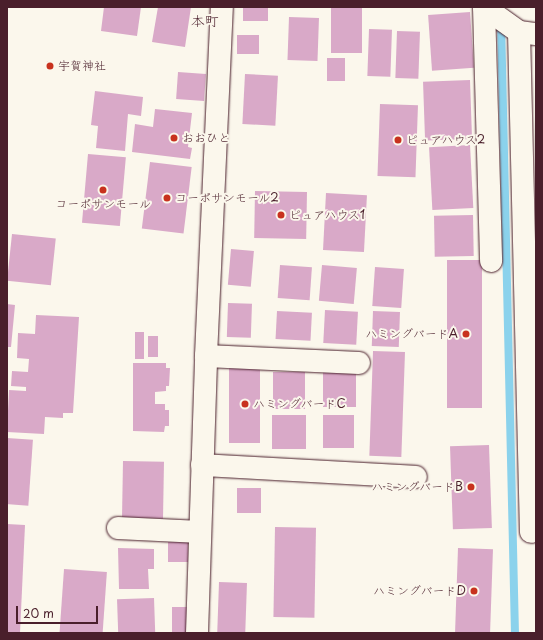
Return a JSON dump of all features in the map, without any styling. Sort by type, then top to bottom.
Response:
[{"type":"street","points":[[197,633],[206,356],[222,7]]},
{"type":"street","points":[[487,9],[522,31],[531,532]]},
{"type":"street","points":[[487,9],[491,261]]},
{"type":"street","points":[[206,356],[359,363]]},
{"type":"street","points":[[202,465],[416,477]]},
{"type":"street","points":[[118,528],[200,532]]},
{"type":"building","points":[[104,7],[141,7],[137,36],[101,31]]},
{"type":"building","points":[[158,7],[191,7],[185,47],[152,42]]},
{"type":"building","points":[[243,7],[268,7],[268,21],[243,21]]},
{"type":"building","points":[[331,7],[362,7],[362,53],[331,53]]},
{"type":"building","points":[[470,12],[474,68],[432,71],[428,15]]},
{"type":"building","points":[[289,17],[319,18],[317,61],[287,60]]},
{"type":"building","points":[[369,29],[392,30],[390,77],[367,76]]},
{"type":"building","points":[[397,31],[420,32],[418,79],[395,78]]},
{"type":"building","points":[[237,35],[259,35],[259,54],[237,54]]},
{"type":"building","points":[[327,58],[345,58],[345,81],[327,81]]},
{"type":"building","name":"宇賀神社","points":[[47,61],[53,62],[53,70],[46,69]]},
{"type":"building","points":[[178,72],[206,74],[204,101],[176,99]]},
{"type":"building","points":[[245,74],[278,76],[275,126],[242,124]]},
{"type":"building","points":[[470,80],[472,139],[425,141],[423,82]]},
{"type":"building","points":[[95,91],[143,97],[141,116],[128,114],[125,151],[96,148],[98,126],[91,125]]},
{"type":"building","name":"ピュアハウス2","points":[[380,104],[418,105],[415,177],[377,176]]},
{"type":"building","points":[[155,109],[192,113],[188,147],[192,148],[190,159],[132,152],[135,124],[153,127]]},
{"type":"building","points":[[470,145],[473,208],[432,210],[429,147]]},
{"type":"building","name":"コーポサンモール","points":[[88,154],[126,157],[120,226],[82,223]]},
{"type":"building","name":"コーポサンモール2","points":[[150,162],[192,167],[184,234],[142,229]]},
{"type":"building","name":"ピュアハウス1","points":[[255,191],[307,192],[306,239],[254,238]]},
{"type":"building","points":[[326,193],[367,195],[364,252],[323,250]]},
{"type":"building","points":[[473,215],[474,256],[435,257],[434,216]]},
{"type":"building","points":[[12,234],[56,239],[51,285],[7,281]]},
{"type":"building","points":[[231,249],[254,251],[251,287],[228,285]]},
{"type":"building","name":"ハミングバードA","points":[[447,260],[482,260],[482,408],[447,408]]},
{"type":"building","points":[[280,265],[312,267],[310,300],[278,298]]},
{"type":"building","points":[[322,265],[357,268],[354,304],[319,301]]},
{"type":"building","points":[[375,267],[404,269],[401,308],[372,306]]},
{"type":"building","points":[[228,303],[252,304],[251,338],[227,337]]},
{"type":"building","points":[[7,304],[15,305],[11,347],[7,347]]},
{"type":"building","points":[[325,310],[358,312],[356,345],[323,343]]},
{"type":"building","points":[[277,311],[312,313],[310,341],[276,339]]},
{"type":"building","points":[[373,311],[400,312],[399,347],[372,346]]},
{"type":"building","points":[[36,315],[79,317],[73,413],[63,413],[63,418],[45,417],[44,434],[7,432],[9,390],[26,391],[26,387],[11,386],[12,371],[28,372],[29,359],[17,358],[18,333],[35,334]]},
{"type":"building","points":[[135,332],[144,332],[144,359],[135,359]]},
{"type":"building","points":[[148,336],[158,336],[158,357],[148,357]]},
{"type":"building","points":[[373,351],[405,352],[401,457],[369,456]]},
{"type":"building","points":[[133,363],[166,363],[166,368],[170,368],[169,386],[166,386],[166,391],[155,392],[155,404],[165,404],[165,410],[169,410],[169,426],[165,426],[164,432],[133,431]]},
{"type":"building","name":"ハミングバードC","points":[[229,365],[260,365],[260,443],[229,443]]},
{"type":"building","points":[[323,370],[356,370],[356,407],[323,407]]},
{"type":"building","points":[[273,372],[305,372],[305,409],[273,409]]},
{"type":"building","points":[[272,415],[306,415],[306,449],[272,449]]},
{"type":"building","points":[[323,415],[354,415],[354,448],[323,448]]},
{"type":"building","points":[[7,438],[33,440],[28,506],[7,504]]},
{"type":"building","name":"ハミングバードB","points":[[489,445],[492,528],[453,529],[450,446]]},
{"type":"building","points":[[123,461],[164,462],[163,519],[122,518]]},
{"type":"building","points":[[237,488],[261,488],[261,513],[237,513]]},
{"type":"building","points":[[7,524],[25,525],[20,633],[7,633]]},
{"type":"building","points":[[275,527],[316,528],[314,618],[273,617]]},
{"type":"building","points":[[168,542],[188,542],[188,562],[168,562]]},
{"type":"building","points":[[118,548],[154,549],[154,569],[148,569],[149,589],[119,589]]},
{"type":"building","name":"ハミングバードD","points":[[458,548],[493,549],[490,633],[455,633]]},
{"type":"building","points":[[64,569],[107,572],[103,633],[60,633]]},
{"type":"building","points":[[219,582],[247,583],[245,633],[217,633]]},
{"type":"building","points":[[154,598],[155,633],[118,633],[117,599]]},
{"type":"building","points":[[172,607],[189,607],[189,633],[172,633]]},
{"type":"waterway","points":[[501,22],[515,633]]},
{"type":"place","name":"宇賀神社","points":[[50,66]]},
{"type":"place","name":"おおひと","points":[[174,138]]},
{"type":"place","name":"ピュアハウス2","points":[[398,140]]},
{"type":"place","name":"コーポサンモール","points":[[103,190]]},
{"type":"place","name":"コーポサンモール2","points":[[167,198]]},
{"type":"place","name":"ピュアハウス1","points":[[281,215]]},
{"type":"place","name":"ハミングバードA","points":[[466,334]]},
{"type":"place","name":"ハミングバードC","points":[[245,404]]},
{"type":"place","name":"ハミングバードB","points":[[471,487]]},
{"type":"place","name":"ハミングバードD","points":[[474,591]]},
{"type":"district","name":"本町","points":[[205,21]]}]
